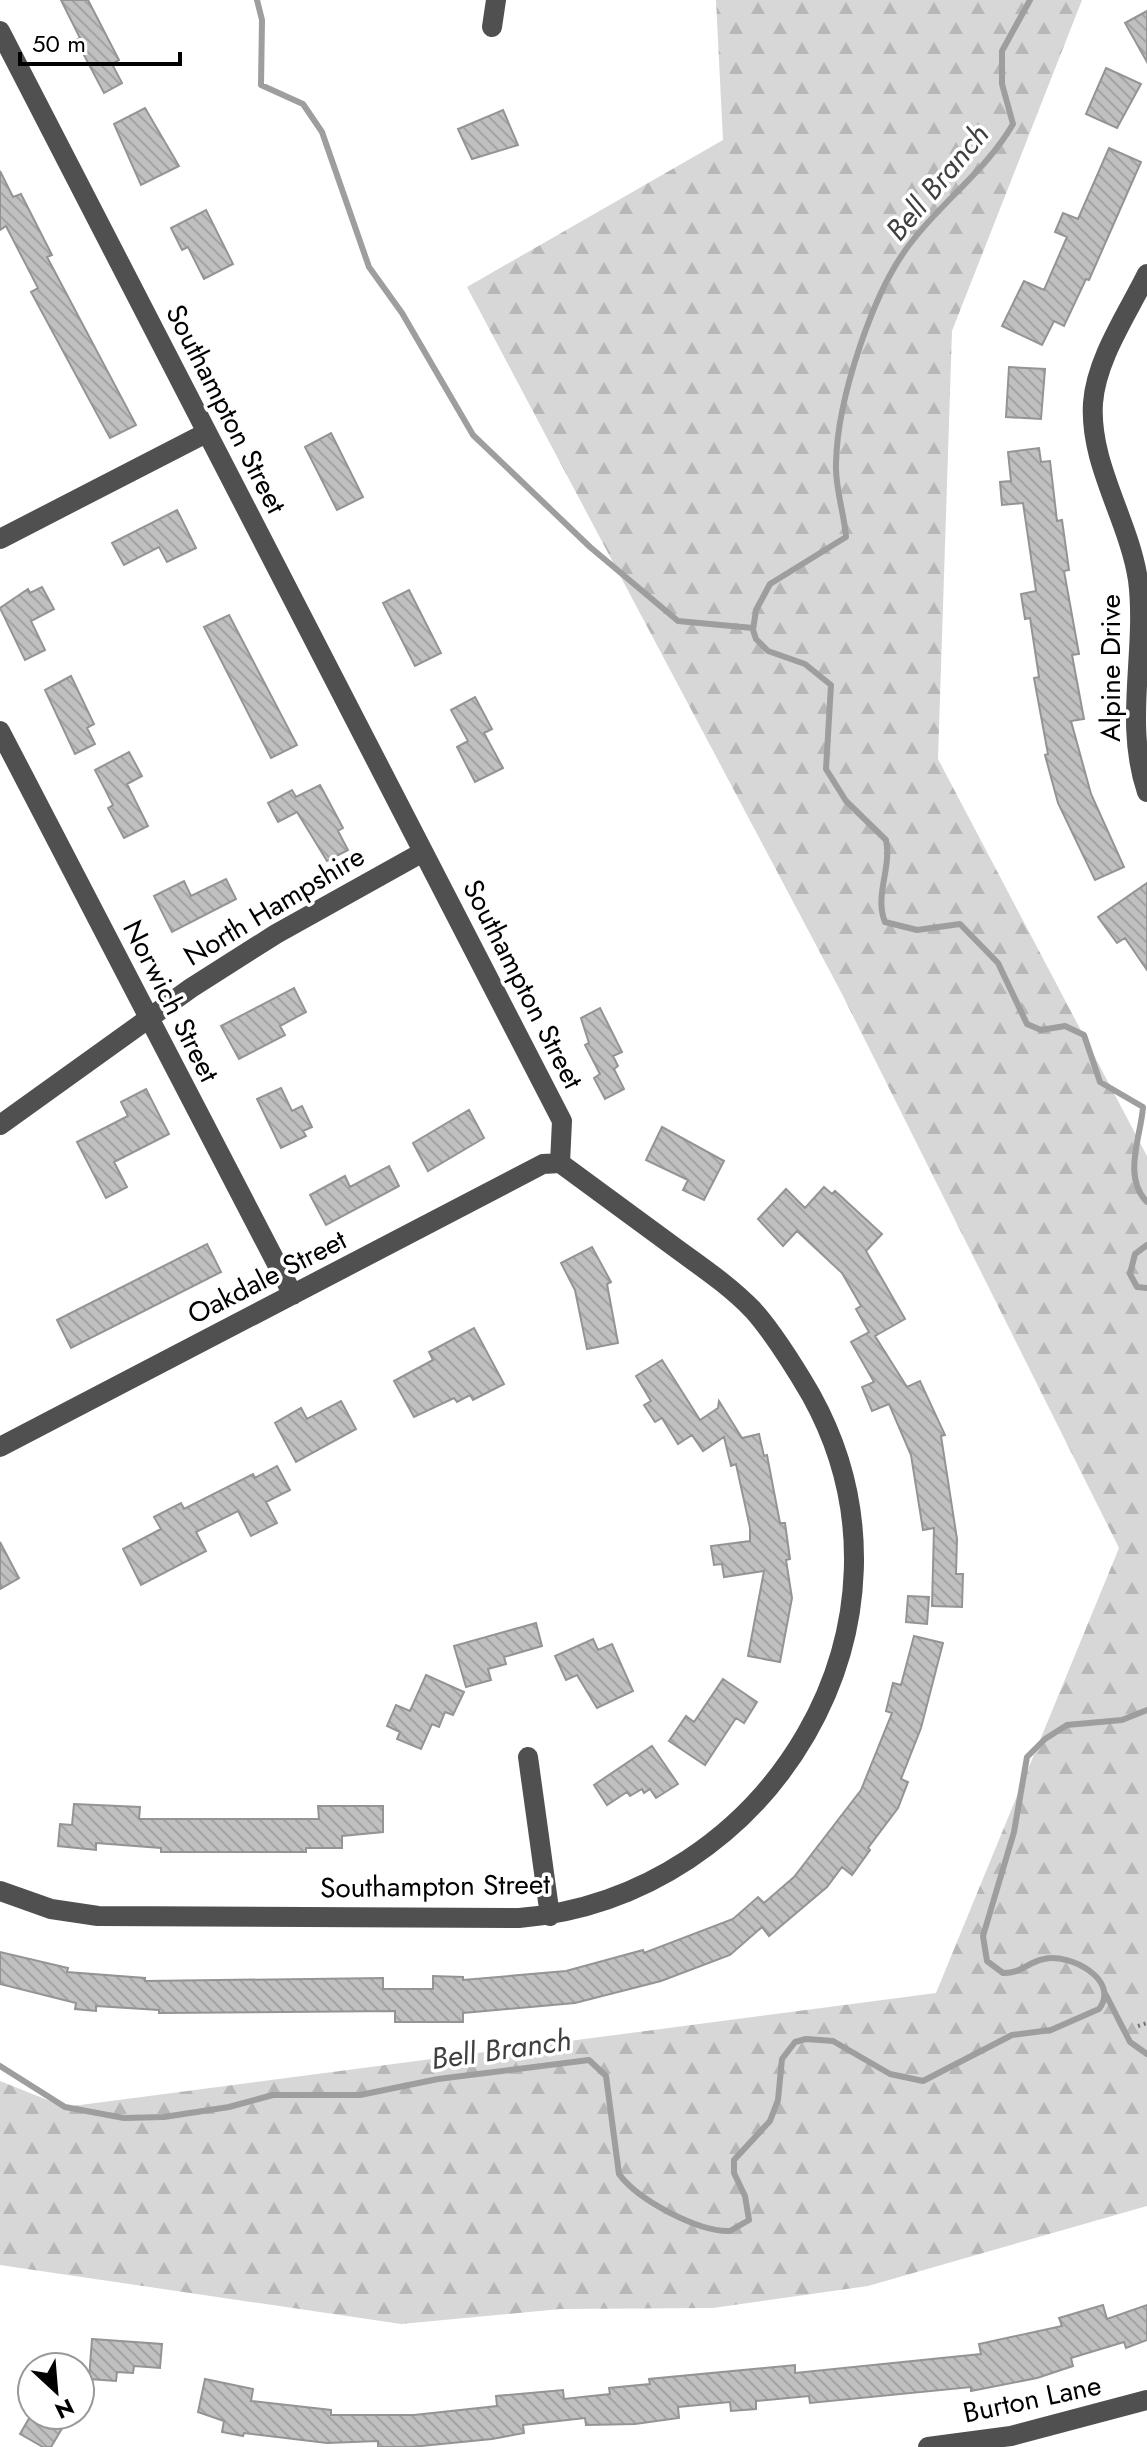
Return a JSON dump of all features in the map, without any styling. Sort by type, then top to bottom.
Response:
[{"type":"street","points":[[492,27],[496,0]]},
{"type":"street","name":"Southampton Street","points":[[0,31],[562,1121],[560,1163],[729,1287],[775,1337],[811,1396],[833,1448],[848,1504],[853,1561],[847,1624],[832,1679],[804,1740],[771,1788],[723,1835],[670,1872],[613,1898],[550,1916],[98,1916],[51,1909],[0,1891]]},
{"type":"street","name":"Alpine Drive","points":[[1147,274],[1100,372],[1093,414],[1101,458],[1138,575],[1141,608],[1135,733],[1147,792]]},
{"type":"street","points":[[0,539],[206,433]]},
{"type":"street","name":"Norwich Street","points":[[0,731],[293,1295]]},
{"type":"street","name":"North Hampshire","points":[[0,1125],[147,1018],[276,934],[423,852]]},
{"type":"street","name":"Oakdale Street","points":[[0,1447],[543,1164],[560,1163]]},
{"type":"street","points":[[528,1757],[550,1916]]},
{"type":"street","name":"Burton Lane","points":[[928,2447],[971,2444],[1078,2421],[1147,2400]]},
{"type":"path","points":[[1138,2026],[1147,2023]]},
{"type":"green space","points":[[716,0],[1082,0],[952,331],[938,759],[1147,1156],[1147,2206],[868,2286],[713,2308],[560,2309],[401,2324],[0,2265],[0,2081],[65,2107],[936,1993],[1119,1548],[842,994],[467,287],[723,140]]},
{"type":"building","points":[[61,0],[88,0],[119,60],[112,64],[122,83],[104,93],[76,40],[80,38]]},
{"type":"building","points":[[1147,11],[1147,62],[1125,23]]},
{"type":"building","points":[[1106,68],[1141,84],[1117,128],[1086,114]]},
{"type":"building","points":[[145,108],[179,166],[141,185],[114,124]]},
{"type":"building","points":[[503,110],[518,145],[472,159],[458,129]]},
{"type":"building","points":[[1109,148],[1141,162],[1089,280],[1086,279],[1064,326],[1054,321],[1042,345],[1002,326],[1024,281],[1044,290],[1067,237],[1055,232],[1063,213],[1078,219]]},
{"type":"building","points":[[0,171],[13,197],[21,194],[52,255],[47,257],[136,425],[110,438],[31,292],[38,288],[6,226],[0,230]]},
{"type":"building","points":[[206,210],[233,264],[204,279],[188,247],[182,250],[171,228]]},
{"type":"building","points":[[1009,367],[1045,369],[1041,419],[1006,417]]},
{"type":"building","points":[[331,433],[363,497],[337,510],[305,447]]},
{"type":"building","points":[[1039,448],[1041,462],[1050,461],[1057,521],[1062,520],[1069,570],[1064,571],[1079,654],[1072,655],[1084,719],[1071,721],[1091,794],[1124,867],[1095,880],[1058,803],[1045,755],[1048,754],[1034,678],[1039,677],[1030,618],[1025,619],[1021,594],[1036,591],[1023,503],[1002,505],[1000,482],[1011,481],[1008,452]]},
{"type":"building","points":[[177,510],[196,548],[167,562],[159,547],[124,565],[112,543]]},
{"type":"building","points":[[42,587],[54,609],[31,621],[45,650],[25,660],[0,608],[28,589],[30,593]]},
{"type":"building","points":[[409,590],[441,653],[415,666],[383,603]]},
{"type":"building","points":[[229,615],[297,745],[271,758],[204,627]]},
{"type":"building","points":[[71,676],[94,724],[87,728],[95,744],[75,754],[45,690]]},
{"type":"building","points":[[475,697],[492,729],[484,733],[503,768],[475,782],[457,747],[468,741],[451,710]]},
{"type":"building","points":[[129,752],[142,776],[127,784],[148,826],[124,838],[108,808],[113,805],[95,770]]},
{"type":"building","points":[[320,785],[343,828],[338,831],[348,850],[327,861],[297,812],[278,822],[268,803],[292,790],[296,797]]},
{"type":"building","points":[[226,879],[236,899],[172,932],[154,896],[184,881],[191,896]]},
{"type":"building","points":[[1147,883],[1147,970],[1125,938],[1117,943],[1098,917]]},
{"type":"building","points":[[294,988],[306,1012],[280,1026],[285,1035],[239,1059],[221,1026]]},
{"type":"building","points":[[600,1008],[622,1052],[613,1056],[618,1066],[614,1069],[624,1089],[605,1099],[594,1078],[600,1074],[585,1045],[589,1043],[581,1018]]},
{"type":"building","points":[[281,1088],[292,1111],[302,1106],[312,1127],[303,1131],[306,1136],[281,1148],[257,1099]]},
{"type":"building","points":[[146,1089],[169,1134],[114,1162],[127,1187],[106,1198],[77,1142],[128,1116],[121,1102]]},
{"type":"building","points":[[469,1110],[484,1138],[428,1171],[413,1143]]},
{"type":"building","points":[[662,1127],[724,1161],[704,1200],[683,1190],[688,1180],[646,1160]]},
{"type":"building","points":[[389,1166],[399,1186],[326,1225],[310,1195],[345,1176],[350,1187]]},
{"type":"building","points":[[824,1187],[832,1194],[835,1191],[882,1234],[866,1251],[905,1319],[875,1336],[907,1387],[920,1381],[945,1435],[941,1436],[957,1539],[956,1574],[963,1574],[962,1607],[932,1606],[934,1528],[923,1530],[911,1455],[889,1404],[872,1411],[862,1387],[874,1382],[851,1342],[869,1332],[856,1309],[861,1306],[842,1273],[797,1231],[783,1246],[758,1219],[786,1189],[805,1208]]},
{"type":"building","points":[[207,1244],[221,1272],[71,1348],[57,1320]]},
{"type":"building","points":[[592,1247],[611,1282],[607,1284],[618,1343],[587,1349],[575,1290],[561,1263]]},
{"type":"building","points":[[474,1328],[504,1384],[473,1400],[470,1395],[457,1402],[454,1398],[414,1417],[394,1381],[433,1360],[429,1352]]},
{"type":"building","points":[[662,1360],[700,1420],[718,1408],[719,1401],[742,1438],[759,1434],[764,1456],[767,1455],[780,1523],[785,1523],[790,1559],[786,1560],[792,1598],[780,1662],[748,1656],[764,1571],[724,1577],[722,1564],[714,1565],[711,1546],[750,1541],[736,1464],[731,1466],[724,1437],[703,1451],[692,1435],[678,1444],[662,1418],[655,1422],[644,1405],[651,1401],[636,1376]]},
{"type":"building","points":[[341,1401],[356,1429],[296,1462],[275,1423],[301,1408],[307,1419]]},
{"type":"building","points":[[277,1466],[290,1490],[266,1502],[277,1523],[251,1536],[238,1511],[196,1532],[206,1551],[141,1585],[123,1549],[161,1529],[154,1517],[181,1503],[184,1509],[253,1474],[255,1478]]},
{"type":"building","points":[[0,1542],[19,1578],[0,1589]]},
{"type":"building","points":[[908,1596],[929,1597],[927,1624],[906,1622]]},
{"type":"building","points":[[536,1623],[542,1646],[504,1657],[506,1664],[488,1669],[491,1680],[466,1687],[454,1646]]},
{"type":"building","points":[[914,1636],[943,1643],[921,1728],[901,1779],[908,1782],[898,1808],[852,1875],[842,1867],[827,1887],[769,1936],[762,1927],[730,1955],[661,1981],[575,2003],[463,2013],[463,2022],[395,2022],[395,2011],[159,2013],[159,2010],[96,2006],[96,2011],[75,2009],[76,2003],[0,1984],[0,1952],[68,1968],[67,1972],[145,1978],[145,1981],[383,1978],[383,1989],[433,1989],[433,1976],[463,1977],[463,1980],[566,1971],[643,1950],[644,1953],[733,1919],[758,1897],[764,1903],[794,1877],[861,1790],[892,1713],[886,1711],[893,1683],[901,1685]]},
{"type":"building","points":[[593,1639],[598,1650],[612,1644],[633,1691],[597,1708],[577,1675],[566,1680],[555,1656]]},
{"type":"building","points":[[426,1675],[464,1692],[453,1715],[445,1712],[439,1727],[432,1724],[421,1749],[397,1739],[400,1732],[387,1726],[396,1705],[410,1711]]},
{"type":"building","points":[[723,1679],[757,1702],[744,1723],[736,1718],[705,1765],[669,1741],[686,1716],[694,1722]]},
{"type":"building","points":[[652,1746],[678,1784],[656,1798],[650,1789],[644,1793],[642,1789],[630,1796],[627,1792],[607,1805],[594,1785]]},
{"type":"building","points":[[74,1804],[140,1807],[139,1819],[319,1819],[318,1806],[383,1806],[383,1832],[342,1836],[342,1848],[306,1848],[306,1852],[161,1852],[161,1848],[96,1843],[96,1850],[58,1846],[60,1824],[72,1825]]},
{"type":"building","points":[[1103,2305],[1107,2319],[1147,2305],[1147,2340],[1126,2348],[1124,2342],[1071,2358],[1073,2366],[1037,2378],[971,2391],[971,2387],[810,2403],[809,2396],[756,2401],[756,2409],[731,2411],[730,2402],[678,2407],[679,2418],[635,2424],[586,2425],[585,2418],[523,2425],[524,2433],[492,2439],[411,2447],[378,2447],[378,2441],[327,2443],[244,2433],[243,2436],[222,2432],[224,2421],[198,2412],[205,2379],[253,2389],[251,2401],[331,2410],[331,2415],[414,2415],[497,2406],[496,2396],[563,2390],[564,2399],[610,2394],[609,2388],[650,2384],[649,2379],[795,2365],[795,2373],[981,2354],[979,2344],[1062,2326],[1059,2318]]},
{"type":"building","points":[[92,2339],[162,2344],[160,2368],[134,2366],[133,2373],[117,2372],[116,2381],[96,2380],[96,2351],[91,2351]]},
{"type":"building","points":[[22,2431],[60,2431],[51,2447],[43,2447],[20,2434]]},
{"type":"waterway","points":[[257,0],[262,20],[261,85],[303,104],[322,132],[369,267],[402,313],[473,435],[590,547],[678,621],[753,628]]},
{"type":"waterway","name":"Bell Branch","points":[[1030,0],[1002,51],[1002,84],[1013,124],[991,155],[925,225],[898,261],[860,346],[843,409],[836,464],[846,537],[770,584],[756,610],[753,630],[756,639],[768,651],[805,664],[831,685],[826,769],[846,801],[886,840],[887,861],[881,902],[885,922],[917,930],[960,924],[998,963],[1027,1024],[1041,1030],[1065,1026],[1084,1035],[1100,1082],[1143,1107],[1134,1168],[1140,1192],[1147,1202]]},
{"type":"waterway","name":"Bell Branch","points":[[1147,1245],[1135,1254],[1130,1274],[1137,1287],[1147,1288]]},
{"type":"waterway","name":"Bell Branch","points":[[0,2066],[65,2107],[124,2118],[164,2117],[229,2107],[273,2095],[360,2095],[438,2079],[589,2060],[606,2076],[619,2174],[640,2194],[670,2213],[702,2226],[730,2231],[749,2220],[745,2196],[734,2173],[734,2160],[770,2121],[778,2100],[782,2059],[795,2042],[806,2039],[833,2041],[890,2074],[923,2081],[1012,2035],[1051,2030],[1099,2009],[1104,1998],[1103,1988],[1090,1971],[1055,1958],[1003,1973],[987,1961],[983,1936],[1014,1832],[1027,1757],[1045,1739],[1067,1725],[1122,1720],[1147,1710]]},
{"type":"waterway","points":[[1106,1995],[1130,2042],[1147,2054]]}]
